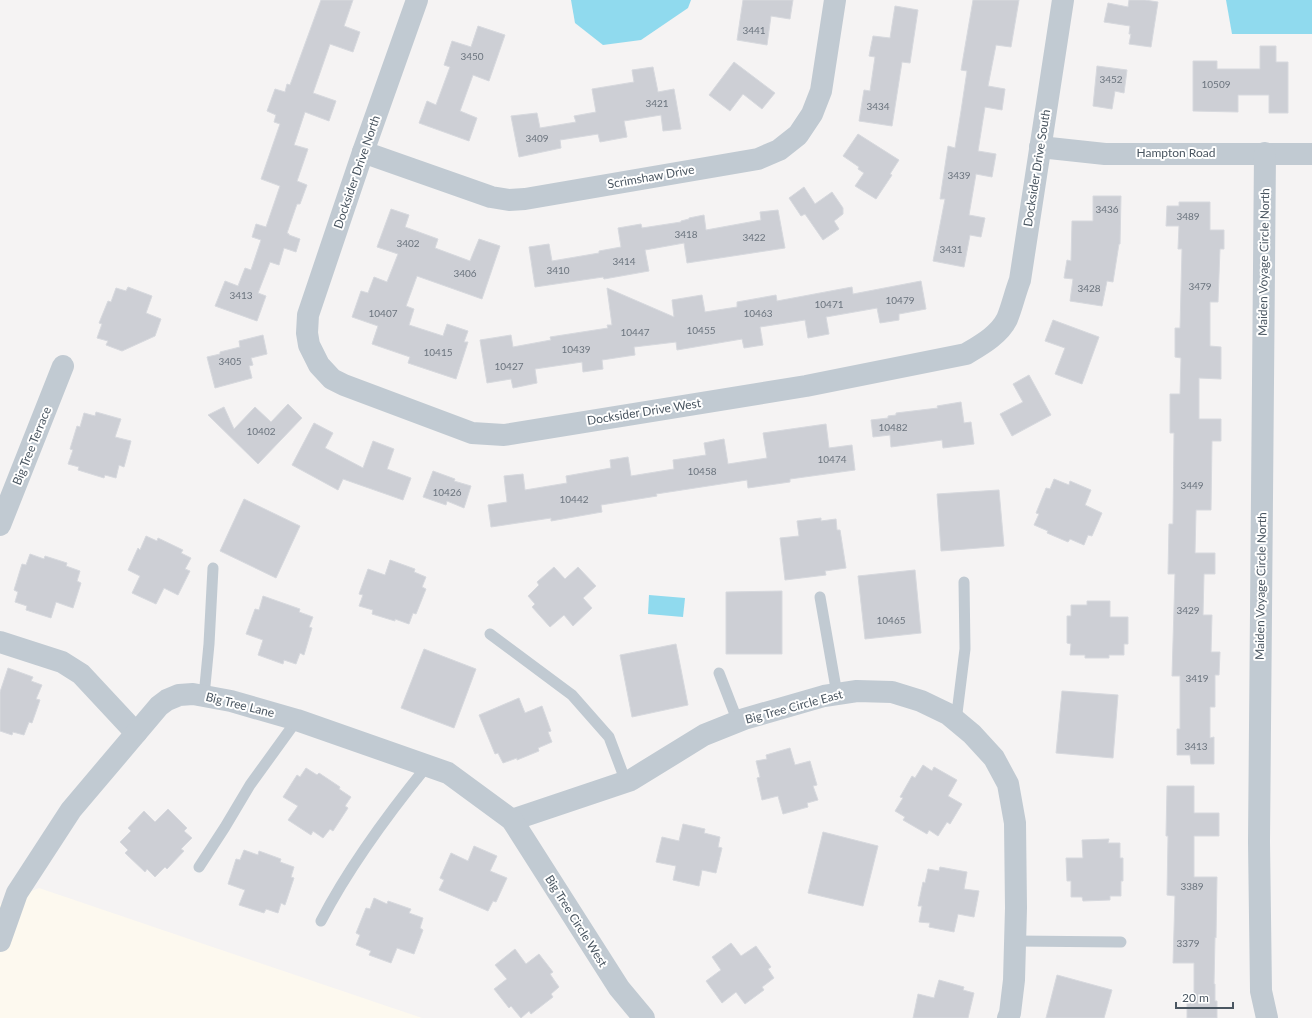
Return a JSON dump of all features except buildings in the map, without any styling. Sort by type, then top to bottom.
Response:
[{"type":"street","name":"Docksider Drive North","points":[[309,345],[307,334],[308,314],[417,0]]},
{"type":"street","name":"Scrimshaw Drive","points":[[363,152],[491,197],[508,200],[525,199],[758,159],[779,150],[798,135],[812,114],[821,91],[835,0]]},
{"type":"street","name":"Docksider Drive South","points":[[997,332],[1006,320],[1020,280],[1063,0]]},
{"type":"street","name":"Hampton Road","points":[[1040,147],[1105,154],[1312,154]]},
{"type":"street","name":"Maiden Voyage Circle North","points":[[1265,153],[1259,842],[1261,991],[1267,1018]]},
{"type":"street","name":"Docksider Drive West","points":[[309,345],[319,365],[332,378],[344,384],[472,433],[504,435],[806,386],[966,354],[983,344],[997,332]]},
{"type":"street","name":"Big Tree Terrace","points":[[0,525],[63,366]]},
{"type":"street","points":[[0,642],[62,662],[81,674],[136,732]]},
{"type":"street","name":"Big Tree Circle East","points":[[512,820],[631,780],[704,735],[738,722],[824,696],[857,691],[892,692],[921,701],[948,714],[956,720],[972,734],[994,758],[1008,784],[1015,823],[1015,941]]},
{"type":"street","name":"Big Tree Lane","points":[[0,941],[17,893],[66,816],[159,706],[167,700],[179,695],[193,694],[231,701],[297,720],[448,773],[512,820]]},
{"type":"street","name":"Big Tree Circle West","points":[[512,820],[615,981],[644,1018]]},
{"type":"street","points":[[1008,1018],[1014,980],[1015,941]]},
{"type":"lane","points":[[204,696],[209,644],[213,568]]},
{"type":"lane","points":[[956,720],[965,649],[964,582]]},
{"type":"lane","points":[[820,597],[837,694]]},
{"type":"lane","points":[[490,634],[572,695],[609,737],[626,782]]},
{"type":"lane","points":[[719,673],[738,722]]},
{"type":"lane","points":[[199,867],[226,827],[250,786],[297,720]]},
{"type":"lane","points":[[321,921],[332,899],[359,856],[403,795],[427,766]]},
{"type":"lane","points":[[1015,941],[1121,942]]},
{"type":"shaded area","points":[[39,888],[422,1018],[0,1018],[0,904]]},
{"type":"water","points":[[571,0],[691,0],[688,8],[641,40],[603,45],[575,23]]},
{"type":"water","points":[[1226,0],[1312,0],[1312,34],[1232,34]]},
{"type":"water","points":[[649,595],[685,598],[683,617],[648,614]]}]
